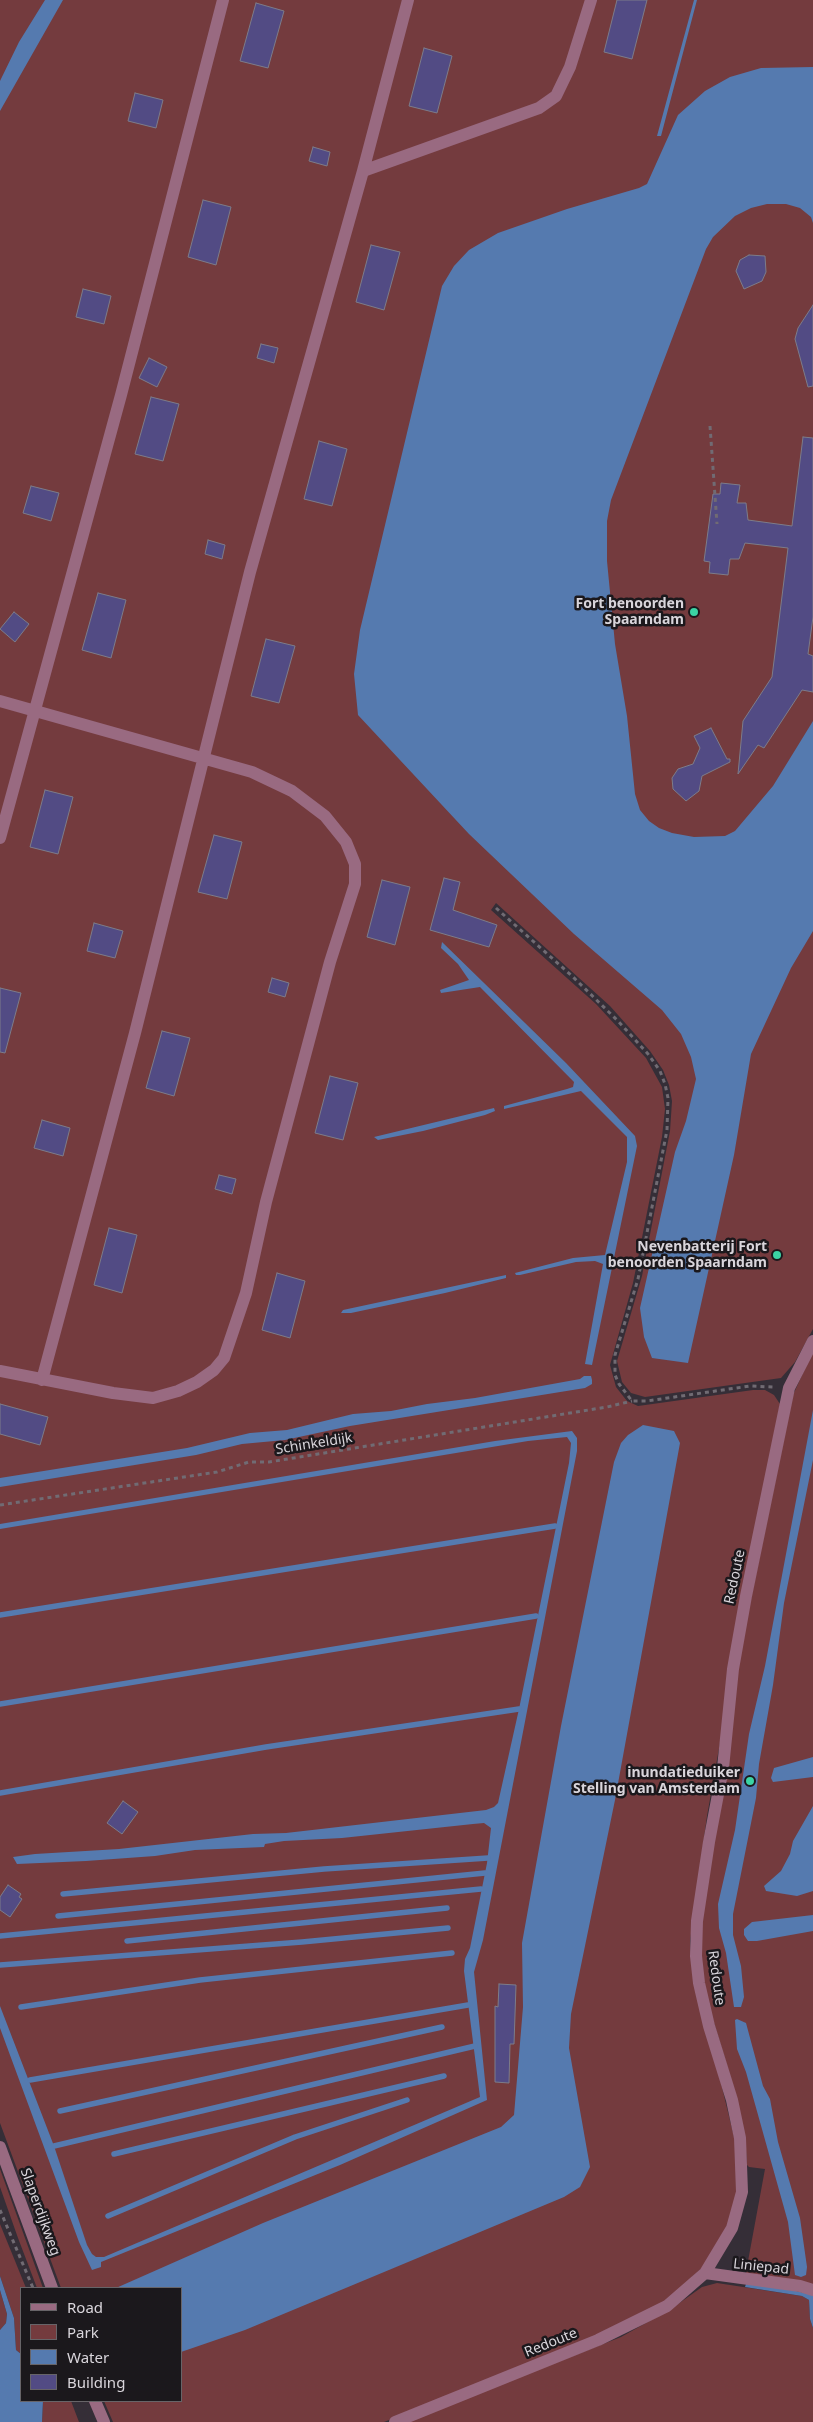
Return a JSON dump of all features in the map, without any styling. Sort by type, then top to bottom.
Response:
[{"type":"street","points":[[0,838],[122,395],[223,0]]},
{"type":"street","points":[[42,1380],[135,1033],[250,572],[363,171],[408,0]]},
{"type":"street","points":[[363,171],[539,108],[556,96],[570,67],[591,0]]},
{"type":"street","points":[[0,701],[252,772],[292,791],[325,816],[346,842],[355,864],[355,884],[325,981],[266,1202],[246,1293],[224,1358],[214,1370],[197,1382],[178,1391],[153,1398],[42,1380],[0,1371]]},
{"type":"street","name":"Redoute","points":[[395,2422],[598,2340],[653,2314],[679,2297],[705,2273],[726,2240],[737,2216],[742,2192],[739,2127],[709,2026],[699,1983],[696,1956],[697,1921],[723,1768],[733,1669],[741,1623],[789,1388],[813,1341]]},
{"type":"street","name":"Slaperdijkweg","points":[[0,2147],[52,2287]]},
{"type":"street","name":"Liniepad","points":[[705,2273],[800,2286],[813,2290]]},
{"type":"street","points":[[95,2402],[104,2422]]},
{"type":"path","points":[[710,426],[717,524]]},
{"type":"path","points":[[496,908],[572,976],[618,1021],[648,1054],[660,1071],[666,1084],[668,1098],[667,1130],[638,1279],[614,1360],[615,1375],[624,1393],[632,1401]]},
{"type":"path","name":"Schinkeldijk","points":[[0,1505],[217,1472],[249,1462],[269,1462],[632,1401],[648,1401],[750,1386],[789,1388]]},
{"type":"path","points":[[0,2210],[33,2287]]},
{"type":"green space","points":[[0,0],[813,0],[813,1329],[795,1362],[781,1378],[645,1397],[631,1393],[622,1382],[617,1361],[642,1276],[670,1131],[672,1101],[669,1085],[663,1070],[650,1051],[610,1006],[496,903],[491,910],[596,1004],[646,1058],[662,1087],[665,1109],[662,1137],[633,1283],[610,1365],[616,1387],[627,1401],[638,1406],[753,1390],[765,1390],[774,1395],[780,1404],[707,1816],[690,1941],[691,1960],[736,2145],[736,2198],[729,2223],[705,2265],[664,2303],[624,2325],[384,2422],[113,2422],[104,2402],[182,2402],[182,2287],[61,2287],[0,2123]]},
{"type":"green space","points":[[813,1351],[813,2285],[748,2275],[746,2272],[765,2169],[749,2167],[747,2165],[745,2136],[736,2095],[711,2013],[703,1977],[699,1945],[742,1642],[793,1395]]},
{"type":"green space","points":[[0,2169],[43,2287],[37,2287],[0,2187]]},
{"type":"green space","points":[[0,2224],[26,2287],[20,2287],[20,2353],[16,2350],[14,2318],[0,2276]]},
{"type":"green space","points":[[717,2283],[802,2296],[809,2300],[810,2319],[813,2328],[813,2422],[405,2422],[621,2337],[671,2309],[702,2287]]},
{"type":"green space","points":[[0,2290],[7,2314],[6,2323],[0,2330]]},
{"type":"green space","points":[[43,2402],[71,2402],[79,2422],[42,2422]]},
{"type":"water","points":[[45,0],[63,0],[0,111],[0,81],[19,42]]},
{"type":"water","points":[[694,0],[697,0],[661,136],[657,136]]},
{"type":"water","points":[[813,67],[813,223],[811,217],[800,208],[786,204],[767,204],[751,208],[735,216],[713,237],[706,249],[611,500],[607,521],[607,561],[615,644],[627,716],[635,794],[640,810],[649,821],[659,828],[672,833],[694,837],[725,836],[735,831],[773,786],[813,721],[813,931],[791,968],[751,1054],[734,1155],[688,1363],[652,1358],[644,1337],[640,1308],[675,1152],[686,1121],[696,1079],[691,1057],[681,1034],[662,1010],[574,934],[469,834],[358,715],[354,674],[360,630],[442,286],[454,266],[469,250],[498,233],[647,184],[678,115],[705,91],[730,77],[761,68]]},
{"type":"water","points":[[442,942],[566,1063],[635,1136],[637,1146],[592,1365],[585,1364],[603,1264],[595,1261],[576,1262],[520,1275],[515,1273],[573,1258],[605,1255],[627,1162],[627,1137],[581,1091],[504,1109],[504,1106],[573,1087],[574,1082],[480,987],[441,993],[440,990],[469,980],[458,964],[441,948]]},
{"type":"water","points":[[494,1108],[495,1111],[485,1115],[423,1131],[378,1140],[374,1137]]},
{"type":"water","points":[[506,1275],[506,1278],[445,1293],[351,1313],[341,1313],[343,1310]]},
{"type":"water","points":[[584,1376],[591,1376],[592,1380],[592,1384],[585,1388],[350,1426],[285,1440],[242,1444],[196,1455],[0,1487],[0,1478],[187,1448],[250,1433],[287,1430],[353,1414],[391,1411],[475,1398],[580,1379]]},
{"type":"water","points":[[813,1410],[813,1460],[784,1603],[773,1685],[759,1764],[756,1798],[733,1914],[733,1935],[741,1966],[744,1997],[741,2007],[734,2007],[726,1953],[719,1928],[718,1904],[735,1830],[749,1734],[765,1666]]},
{"type":"water","points":[[643,1425],[674,1431],[680,1443],[615,1800],[571,2014],[569,2048],[590,2167],[580,2187],[564,2197],[245,2330],[182,2352],[182,2287],[118,2287],[263,2223],[501,2127],[514,2115],[523,2007],[522,1943],[561,1726],[614,1462],[621,1443],[628,1435]]},
{"type":"water","points":[[572,1431],[577,1438],[577,1451],[483,1940],[474,1972],[487,2100],[340,2165],[101,2262],[101,2267],[92,2270],[79,2242],[0,2028],[0,2006],[54,2146],[87,2245],[96,2257],[104,2257],[480,2097],[464,1971],[465,1959],[470,1948],[487,1863],[491,1828],[484,1823],[342,1838],[284,1841],[265,1844],[264,1847],[195,1850],[155,1856],[86,1861],[17,1864],[13,1857],[119,1849],[253,1834],[286,1833],[486,1810],[494,1807],[498,1803],[519,1709],[569,1463],[571,1443],[567,1437],[528,1441],[0,1529],[0,1524],[495,1441]]},
{"type":"water","points":[[813,1757],[813,1777],[773,1782],[771,1778],[774,1768]]},
{"type":"water","points":[[813,1806],[813,1891],[797,1896],[766,1891],[764,1886],[781,1871],[790,1854],[793,1841]]},
{"type":"water","points":[[813,1915],[813,1931],[757,1941],[748,1941],[744,1935],[744,1929],[752,1922]]},
{"type":"water","points":[[735,2020],[746,2023],[763,2086],[770,2099],[778,2142],[800,2218],[807,2267],[806,2275],[801,2277],[795,2275],[788,2222],[746,2072],[737,2049]]},
{"type":"water","points":[[0,2276],[14,2318],[16,2350],[20,2353],[20,2402],[43,2402],[42,2422],[0,2422],[0,2330],[6,2323],[7,2314],[0,2290]]},
{"type":"water","points":[[746,2284],[784,2288],[813,2295],[813,2328],[810,2319],[809,2300],[802,2296],[745,2287]]},
{"type":"building","points":[[617,0],[647,0],[632,59],[604,52]]},
{"type":"building","points":[[256,3],[284,11],[268,68],[240,61]]},
{"type":"building","points":[[424,48],[452,56],[437,113],[409,106]]},
{"type":"building","points":[[135,93],[163,100],[156,128],[128,121]]},
{"type":"building","points":[[313,147],[330,152],[327,166],[309,161]]},
{"type":"building","points":[[203,200],[231,207],[216,265],[188,257]]},
{"type":"building","points":[[371,245],[400,252],[384,310],[356,302]]},
{"type":"building","points":[[749,255],[765,256],[766,272],[762,281],[744,289],[736,271],[740,260]]},
{"type":"building","points":[[83,289],[111,296],[104,324],[76,317]]},
{"type":"building","points":[[813,305],[813,386],[808,387],[795,339],[798,328]]},
{"type":"building","points":[[261,344],[278,348],[274,363],[257,358]]},
{"type":"building","points":[[149,358],[167,367],[157,387],[139,378]]},
{"type":"building","points":[[151,397],[179,404],[163,461],[135,454]]},
{"type":"building","points":[[803,437],[813,438],[813,617],[808,654],[813,656],[813,692],[802,690],[764,748],[758,745],[738,774],[743,721],[772,677],[788,548],[745,543],[739,559],[730,559],[728,575],[709,573],[710,562],[704,561],[713,494],[720,494],[721,483],[740,485],[737,503],[746,503],[748,520],[792,526]]},
{"type":"building","points":[[319,441],[347,449],[332,506],[304,499]]},
{"type":"building","points":[[31,486],[59,493],[51,521],[23,513]]},
{"type":"building","points":[[208,540],[225,545],[222,559],[205,554]]},
{"type":"building","points":[[98,593],[126,600],[111,658],[82,650]]},
{"type":"building","points":[[14,612],[29,624],[15,642],[0,629]]},
{"type":"building","points":[[266,639],[295,646],[279,703],[251,696]]},
{"type":"building","points":[[711,728],[730,762],[702,776],[699,791],[686,801],[673,789],[672,778],[678,769],[693,764],[700,748],[694,736]]},
{"type":"building","points":[[45,790],[73,797],[58,854],[30,847]]},
{"type":"building","points":[[214,835],[242,842],[227,899],[198,892]]},
{"type":"building","points":[[444,878],[460,882],[453,910],[497,925],[489,947],[430,930]]},
{"type":"building","points":[[382,880],[410,887],[395,945],[367,937]]},
{"type":"building","points":[[94,923],[123,931],[115,958],[87,951]]},
{"type":"building","points":[[272,978],[289,983],[285,997],[268,992]]},
{"type":"building","points":[[0,988],[21,993],[5,1053],[0,1052]]},
{"type":"building","points":[[162,1031],[190,1038],[174,1096],[146,1088]]},
{"type":"building","points":[[330,1076],[358,1083],[343,1140],[315,1133]]},
{"type":"building","points":[[42,1120],[70,1128],[63,1156],[34,1148]]},
{"type":"building","points":[[219,1175],[236,1179],[232,1194],[215,1189]]},
{"type":"building","points":[[109,1228],[137,1235],[122,1293],[94,1285]]},
{"type":"building","points":[[277,1273],[305,1281],[290,1338],[262,1330]]},
{"type":"building","points":[[0,1404],[48,1417],[40,1445],[0,1434]]},
{"type":"building","points":[[123,1801],[138,1812],[122,1834],[107,1823]]},
{"type":"building","points":[[8,1885],[21,1894],[19,1897],[22,1899],[10,1917],[0,1910],[0,1897]]},
{"type":"building","points":[[499,1984],[516,1985],[514,2044],[510,2044],[509,2083],[495,2082],[495,2006],[498,2007]]},
{"type":"waterway","points":[[0,1615],[555,1526]]},
{"type":"waterway","points":[[0,1704],[536,1616]]},
{"type":"waterway","points":[[0,1793],[266,1747],[519,1709]]},
{"type":"waterway","points":[[63,1894],[324,1869],[488,1858]]},
{"type":"waterway","points":[[58,1916],[485,1873]]},
{"type":"waterway","points":[[0,1936],[481,1889]]},
{"type":"waterway","points":[[127,1941],[447,1908]]},
{"type":"waterway","points":[[0,1965],[302,1942],[448,1928]]},
{"type":"waterway","points":[[21,2007],[200,1980],[452,1953]]},
{"type":"waterway","points":[[30,2080],[468,2005]]},
{"type":"waterway","points":[[60,2111],[442,2027]]},
{"type":"waterway","points":[[54,2146],[475,2046]]},
{"type":"waterway","points":[[114,2154],[444,2076]]},
{"type":"waterway","points":[[108,2216],[295,2137],[407,2100]]},
{"type":"place","name":"Fort benoorden Spaarndam","points":[[694,612]]},
{"type":"place","name":"Nevenbatterij Fort benoorden Spaarndam","points":[[777,1255]]},
{"type":"place","name":"inundatieduiker Stelling van Amsterdam","points":[[750,1781]]}]
